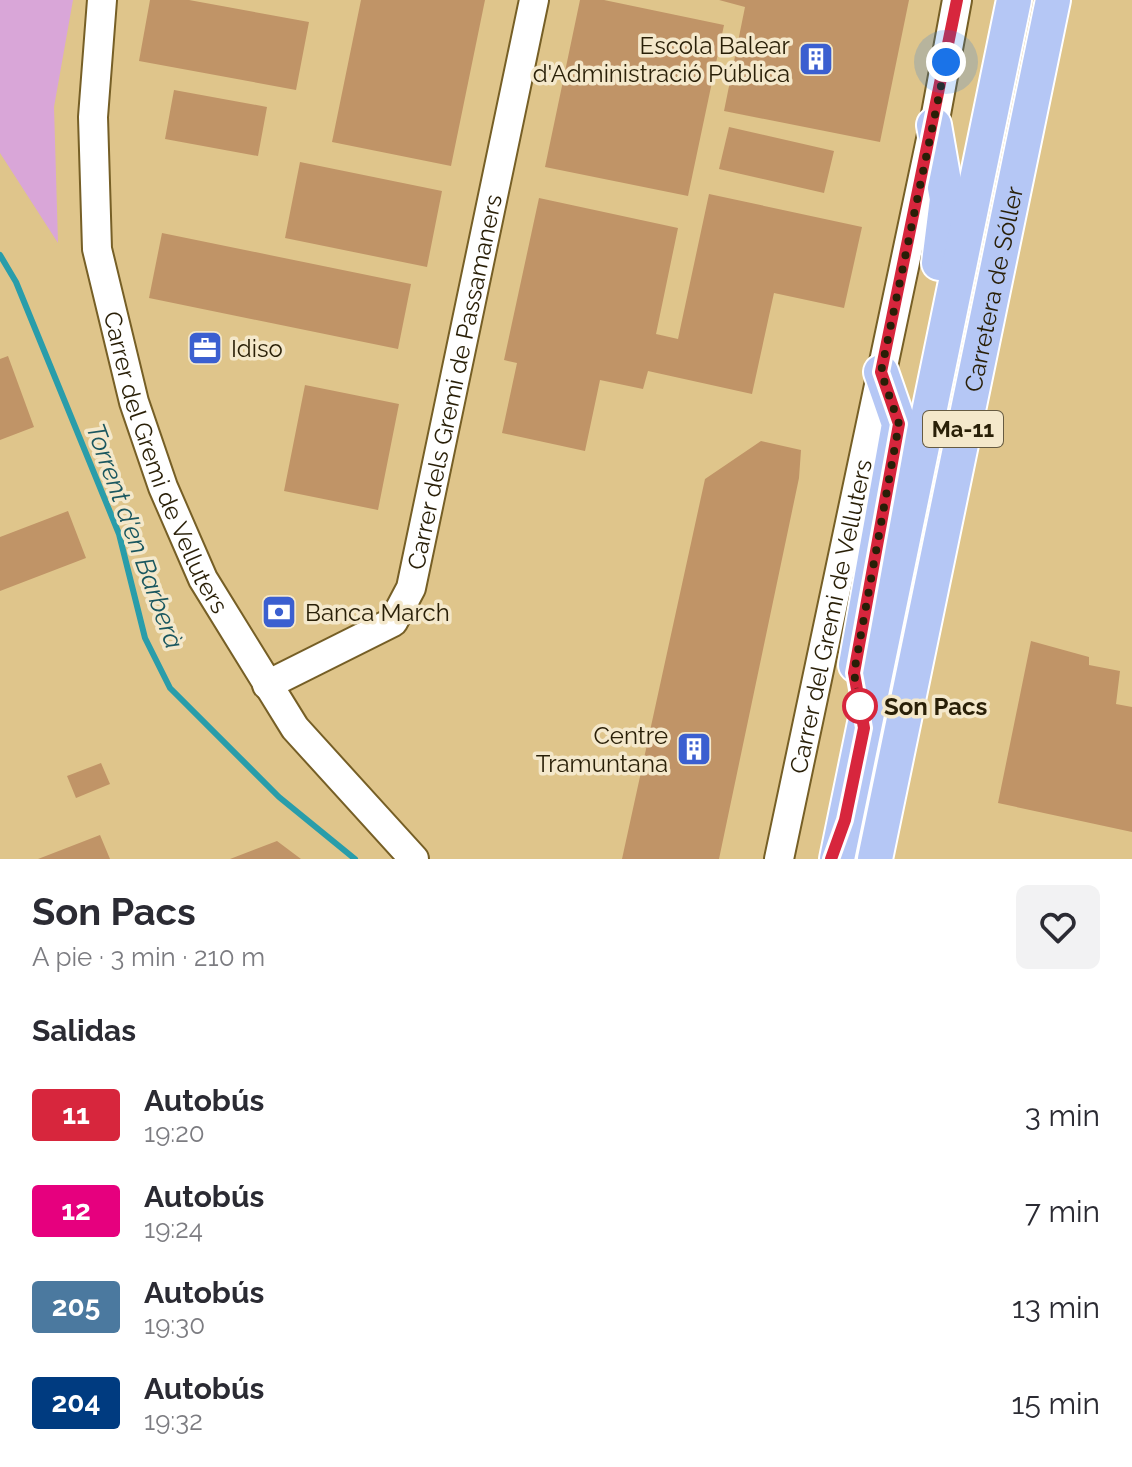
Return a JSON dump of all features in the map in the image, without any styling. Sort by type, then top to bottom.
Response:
[{"type":"main road","name":"Carretera de Sóller","points":[[837,859],[1014,0]]},
{"type":"main road","name":"Carretera de Sóller","points":[[875,859],[1053,0]]},
{"type":"main road","points":[[928,417],[922,374],[947,199],[934,125]]},
{"type":"main road","points":[[864,728],[854,673],[899,424],[881,372]]},
{"type":"main road","points":[[829,859],[845,820]]},
{"type":"street","name":"Carrer del Gremi de Velluters","points":[[102,0],[93,117],[97,249],[134,402],[163,487],[203,579],[267,685],[309,746],[414,859]]},
{"type":"street","name":"Carrer dels Gremi de Passamaners","points":[[267,685],[393,622],[411,588],[534,0]]},
{"type":"street","points":[[881,372],[934,125],[957,0]]},
{"type":"street","name":"Carrer del Gremi de Velluters","points":[[779,859],[881,372]]},
{"type":"shaded area","points":[[0,0],[73,0],[54,107],[58,243],[0,153]]},
{"type":"building","points":[[150,0],[189,0],[309,22],[296,90],[139,61]]},
{"type":"building","points":[[361,0],[485,0],[451,166],[332,142]]},
{"type":"building","points":[[580,0],[604,0],[724,25],[688,196],[545,167]]},
{"type":"building","name":"Escola Balear d'Administració Pública","points":[[719,0],[909,0],[880,142],[724,111],[745,7]]},
{"type":"building","points":[[174,90],[267,107],[258,156],[165,139]]},
{"type":"building","points":[[729,127],[834,151],[824,193],[719,169]]},
{"type":"building","points":[[300,162],[442,191],[427,267],[285,238]]},
{"type":"building","points":[[709,194],[862,227],[844,308],[774,293],[752,394],[648,371],[643,389],[600,380],[585,451],[502,433],[517,363],[504,360],[539,198],[678,228],[656,334],[678,339]]},
{"type":"building","points":[[162,233],[411,284],[398,349],[149,298]]},
{"type":"building","points":[[8,356],[34,427],[0,440],[0,359]]},
{"type":"building","points":[[305,385],[399,404],[378,510],[284,491]]},
{"type":"building","name":"Centre Tramuntana","points":[[761,441],[801,450],[799,478],[719,859],[622,859],[705,479]]},
{"type":"building","points":[[68,511],[86,558],[0,591],[0,537]]},
{"type":"building","points":[[1031,641],[1089,657],[1089,665],[1120,671],[1116,704],[1132,707],[1132,832],[998,803]]},
{"type":"building","points":[[101,763],[110,784],[76,798],[67,776]]},
{"type":"building","points":[[100,835],[110,859],[38,859]]},
{"type":"building","points":[[277,841],[301,859],[230,859]]},
{"type":"waterway","name":"Torrent d'en Barberà","points":[[0,255],[16,282],[119,534],[145,638],[170,688],[279,797],[355,859]]},
{"type":"bus line","name":"11","points":[[831,859],[845,820],[864,728],[854,673],[899,424],[881,372],[934,125],[957,0]]},
{"type":"place","name":"Escola Balear d'Administració Pública","points":[[816,59]]},
{"type":"place","name":"Idiso","points":[[205,348]]},
{"type":"place","name":"Banca March","points":[[279,612]]},
{"type":"place","name":"Son Pacs","points":[[860,706]]},
{"type":"place","name":"Centre Tramuntana","points":[[694,749]]},
{"type":"route","points":[[860,706],[854,673],[899,424],[881,372],[946,62]]}]
